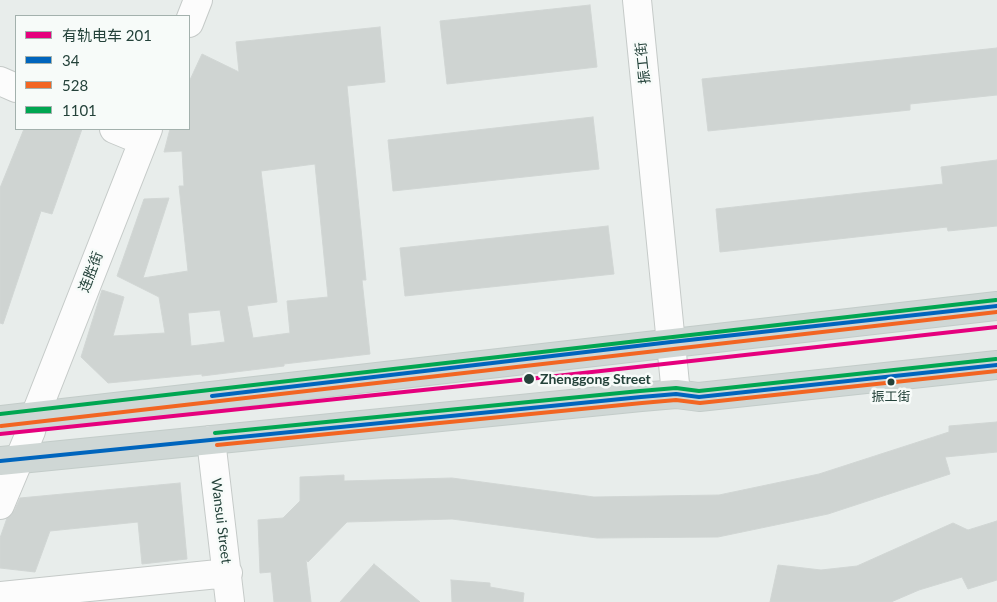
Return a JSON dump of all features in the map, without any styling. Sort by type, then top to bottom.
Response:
[{"type":"main road","points":[[0,420],[997,306]]},
{"type":"main road","points":[[9,460],[676,394],[699,396],[997,365]]},
{"type":"street","points":[[190,20],[198,0]]},
{"type":"street","name":"振工街","points":[[637,0],[676,394]]},
{"type":"street","points":[[0,81],[15,88]]},
{"type":"street","points":[[119,130],[145,135]]},
{"type":"street","name":"连胜街","points":[[9,460],[31,431],[35,416],[145,135]]},
{"type":"street","name":"Wansui Street","points":[[211,440],[230,602]]},
{"type":"street","points":[[0,505],[9,460]]},
{"type":"street","points":[[0,596],[228,574]]},
{"type":"building","points":[[590,5],[597,67],[447,84],[440,21]]},
{"type":"building","points":[[380,27],[385,82],[347,86],[366,280],[362,280],[370,354],[202,376],[202,374],[108,383],[81,357],[102,290],[124,297],[113,336],[165,333],[159,297],[117,276],[144,199],[169,198],[143,278],[188,271],[179,186],[184,186],[182,151],[164,152],[170,130],[190,130],[190,80],[202,54],[239,72],[236,42]],"holes":[[[315,164],[328,297],[287,301],[290,333],[253,338],[247,306],[277,302],[261,171]],[[220,310],[225,342],[191,346],[188,313]]]},
{"type":"building","points":[[997,48],[997,95],[910,104],[910,110],[708,131],[702,79]]},
{"type":"building","points":[[593,117],[599,169],[393,191],[388,140]]},
{"type":"building","points":[[24,130],[82,130],[52,214],[41,211],[3,324],[0,323],[0,188]]},
{"type":"building","points":[[997,160],[997,226],[948,231],[947,227],[720,252],[716,209],[943,184],[941,167]]},
{"type":"building","points":[[608,226],[614,274],[405,296],[400,248]]},
{"type":"building","points":[[997,422],[997,452],[945,457],[950,474],[828,514],[718,537],[597,538],[452,519],[347,522],[308,562],[306,560],[311,602],[274,602],[271,572],[260,573],[258,520],[283,518],[300,501],[300,477],[344,475],[344,481],[452,478],[594,497],[719,495],[819,474],[949,432],[949,426]]},
{"type":"building","points":[[180,483],[187,559],[142,564],[138,522],[50,531],[35,572],[0,568],[0,538],[7,518],[14,511],[20,498]]},
{"type":"building","points":[[997,521],[997,580],[968,589],[962,577],[919,590],[891,602],[770,602],[778,565],[821,570],[857,566],[953,523],[968,530]]},
{"type":"building","points":[[374,564],[420,602],[340,602]]},
{"type":"building","points":[[451,580],[490,583],[490,587],[524,593],[523,602],[452,602]]},
{"type":"tram line","name":"201","points":[[0,434],[529,379],[997,327]]},
{"type":"transit line","name":"1101","points":[[0,414],[996,300]]},
{"type":"transit line","name":"34","points":[[212,396],[997,306]]},
{"type":"transit line","name":"528","points":[[1,426],[997,312]]},
{"type":"transit line","name":"1101","points":[[215,433],[640,391],[676,388],[699,391],[996,359]]},
{"type":"transit line","name":"34","points":[[0,461],[641,397],[676,394],[699,397],[997,365]]},
{"type":"transit line","name":"528","points":[[217,445],[676,400],[700,403],[997,371]]},
{"type":"place","name":"Zhenggong Street","points":[[529,379]]},
{"type":"place","name":"振工街","points":[[891,382]]}]
